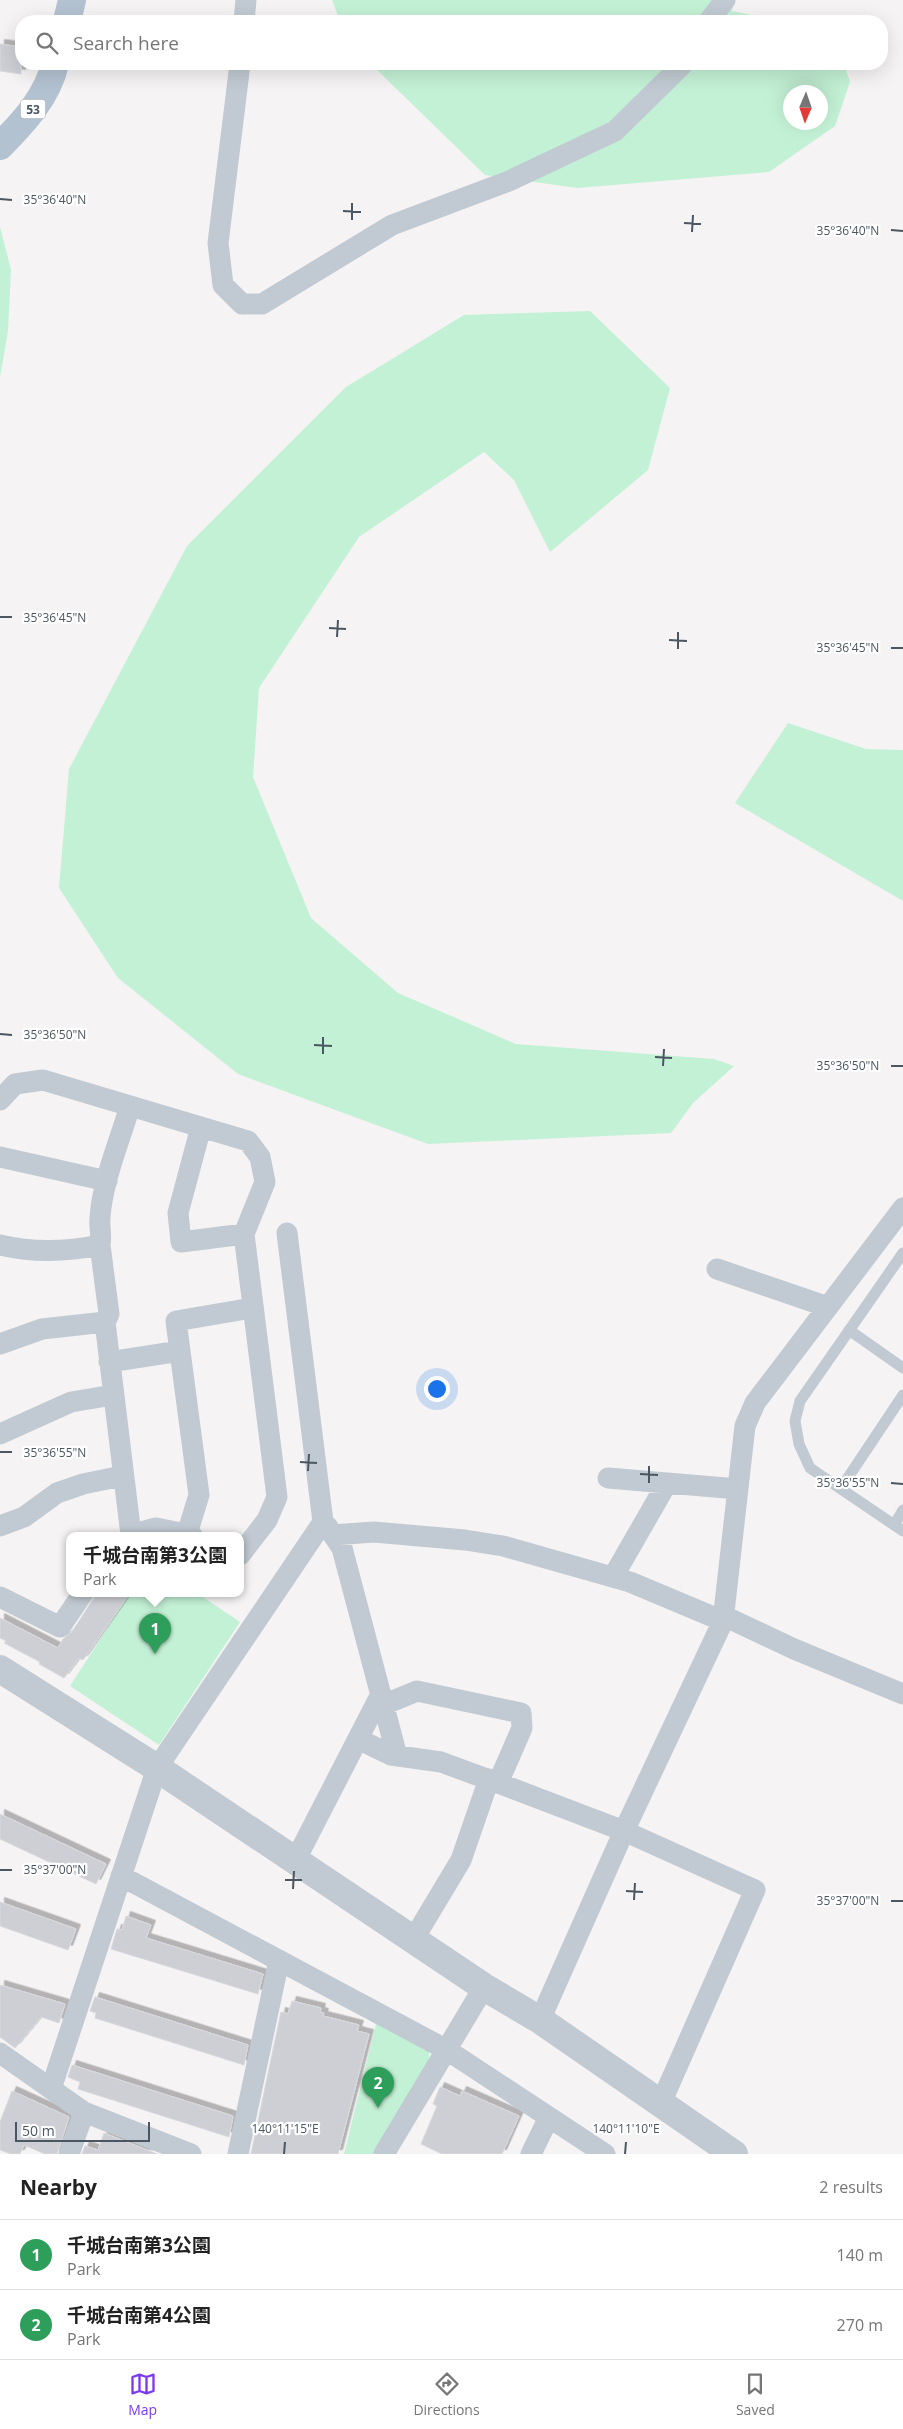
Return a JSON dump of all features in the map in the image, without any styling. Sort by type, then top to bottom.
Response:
[{"type":"main road","points":[[68,15],[72,0]]},
{"type":"main road","name":"53","points":[[0,146],[26,120],[52,76],[54,70]]},
{"type":"street","points":[[245,15],[246,0]]},
{"type":"street","points":[[714,15],[725,0]]},
{"type":"street","points":[[239,70],[218,243],[223,285],[242,304],[262,304],[392,225],[510,181],[615,130],[677,70]]},
{"type":"street","points":[[0,1100],[15,1084],[42,1080],[248,1140],[260,1157],[265,1182],[244,1234],[277,1497],[267,1520],[244,1550]]},
{"type":"street","points":[[130,1106],[108,1181],[100,1219],[102,1238],[100,1245],[109,1314],[104,1322],[131,1532]]},
{"type":"street","points":[[201,1126],[178,1213],[181,1242],[244,1234]]},
{"type":"street","points":[[0,1157],[108,1181]]},
{"type":"street","points":[[540,2020],[624,1831],[723,1619],[745,1426],[756,1403],[903,1208]]},
{"type":"street","points":[[287,1233],[328,1529],[342,1548],[397,1756]]},
{"type":"street","points":[[0,1246],[35,1251],[62,1251],[100,1245]]},
{"type":"street","points":[[717,1269],[828,1308]]},
{"type":"street","points":[[190,1532],[199,1495],[176,1321],[252,1308]]},
{"type":"street","points":[[0,1344],[42,1329],[104,1322]]},
{"type":"street","points":[[109,1362],[180,1351]]},
{"type":"street","points":[[0,1434],[71,1402],[113,1395]]},
{"type":"street","points":[[0,1526],[24,1517],[57,1493],[83,1484],[122,1476]]},
{"type":"street","points":[[608,1478],[738,1489]]},
{"type":"street","points":[[613,1577],[667,1483]]},
{"type":"street","points":[[142,1532],[156,1528],[175,1532]]},
{"type":"street","points":[[328,1529],[465,1540],[503,1546],[613,1577],[723,1619],[903,1694]]},
{"type":"street","points":[[50,2089],[157,1768],[328,1529]]},
{"type":"street","points":[[0,1597],[60,1627],[80,1597]]},
{"type":"street","points":[[1,1672],[157,1768],[484,1987],[540,2020],[734,2154]]},
{"type":"street","points":[[295,1861],[358,1739],[382,1699],[417,1691],[521,1713],[522,1728],[494,1781],[461,1860],[413,1940]]},
{"type":"street","points":[[358,1739],[397,1756],[442,1762],[494,1781],[624,1831],[755,1890],[661,2104]]},
{"type":"street","points":[[121,1876],[447,2050],[605,2154]]},
{"type":"street","points":[[238,2154],[279,1960]]},
{"type":"street","points":[[384,2154],[484,1987]]},
{"type":"street","points":[[0,2053],[84,2112],[165,2149],[191,2154]]},
{"type":"street","points":[[69,2154],[84,2112]]},
{"type":"street","points":[[531,2154],[549,2117]]},
{"type":"lane","points":[[903,1253],[800,1401],[795,1421],[799,1444],[810,1468],[898,1528],[903,1510]]},
{"type":"lane","points":[[849,1330],[903,1368]]},
{"type":"lane","points":[[841,1488],[903,1395]]},
{"type":"green space","points":[[332,0],[733,0],[732,11],[752,15],[338,15]]},
{"type":"green space","points":[[377,70],[846,70],[850,82],[835,126],[769,172],[577,188],[485,175]]},
{"type":"green space","points":[[0,227],[11,270],[8,331],[0,377]]},
{"type":"green space","points":[[590,311],[670,388],[648,470],[550,552],[514,480],[484,452],[359,537],[259,688],[253,777],[311,918],[398,993],[516,1044],[714,1059],[734,1066],[693,1103],[671,1133],[428,1144],[238,1074],[118,978],[59,888],[69,769],[187,546],[346,387],[464,315]]},
{"type":"green space","points":[[788,723],[866,749],[903,750],[903,901],[735,803]]},
{"type":"green space","points":[[127,1597],[203,1597],[240,1622],[159,1745],[70,1686]]},
{"type":"green space","points":[[377,2020],[429,2047],[429,2061],[374,2154],[344,2154]]},
{"type":"building","points":[[0,44],[15,46],[15,70],[21,70],[21,74],[0,71]]},
{"type":"building","points":[[94,1597],[127,1597],[83,1660],[79,1658],[64,1678],[39,1664],[40,1662],[4,1643],[6,1641],[0,1638],[0,1618],[58,1648],[63,1639],[72,1632]]},
{"type":"building","points":[[0,1814],[106,1864],[96,1884],[0,1839]]},
{"type":"building","points":[[0,1902],[76,1929],[68,1950],[0,1926]]},
{"type":"building","points":[[126,1916],[151,1925],[146,1938],[263,1974],[258,1994],[111,1949],[117,1929],[122,1930]]},
{"type":"building","points":[[0,1985],[65,2004],[59,2023],[41,2017],[15,2048],[0,2037]]},
{"type":"building","points":[[95,1997],[248,2045],[244,2065],[95,2018],[96,2013],[90,2011]]},
{"type":"building","points":[[292,2001],[321,2008],[320,2012],[324,2013],[323,2016],[359,2025],[357,2031],[369,2034],[338,2154],[251,2154],[281,2012],[288,2014]]},
{"type":"building","points":[[72,2065],[233,2116],[229,2137],[78,2089],[80,2082],[68,2077]]},
{"type":"building","points":[[440,2087],[460,2096],[462,2091],[519,2116],[502,2154],[442,2154],[421,2144],[437,2106],[433,2104]]},
{"type":"building","points":[[12,2091],[69,2117],[57,2154],[45,2154],[24,2145],[20,2154],[11,2154],[0,2150],[0,2122]]},
{"type":"building","points":[[104,2133],[157,2154],[82,2154],[85,2146],[98,2150]]},
{"type":"place","name":"千城台南第3公園","points":[[155,1654]]},
{"type":"place","name":"千城台南第4公園","points":[[378,2108]]}]
